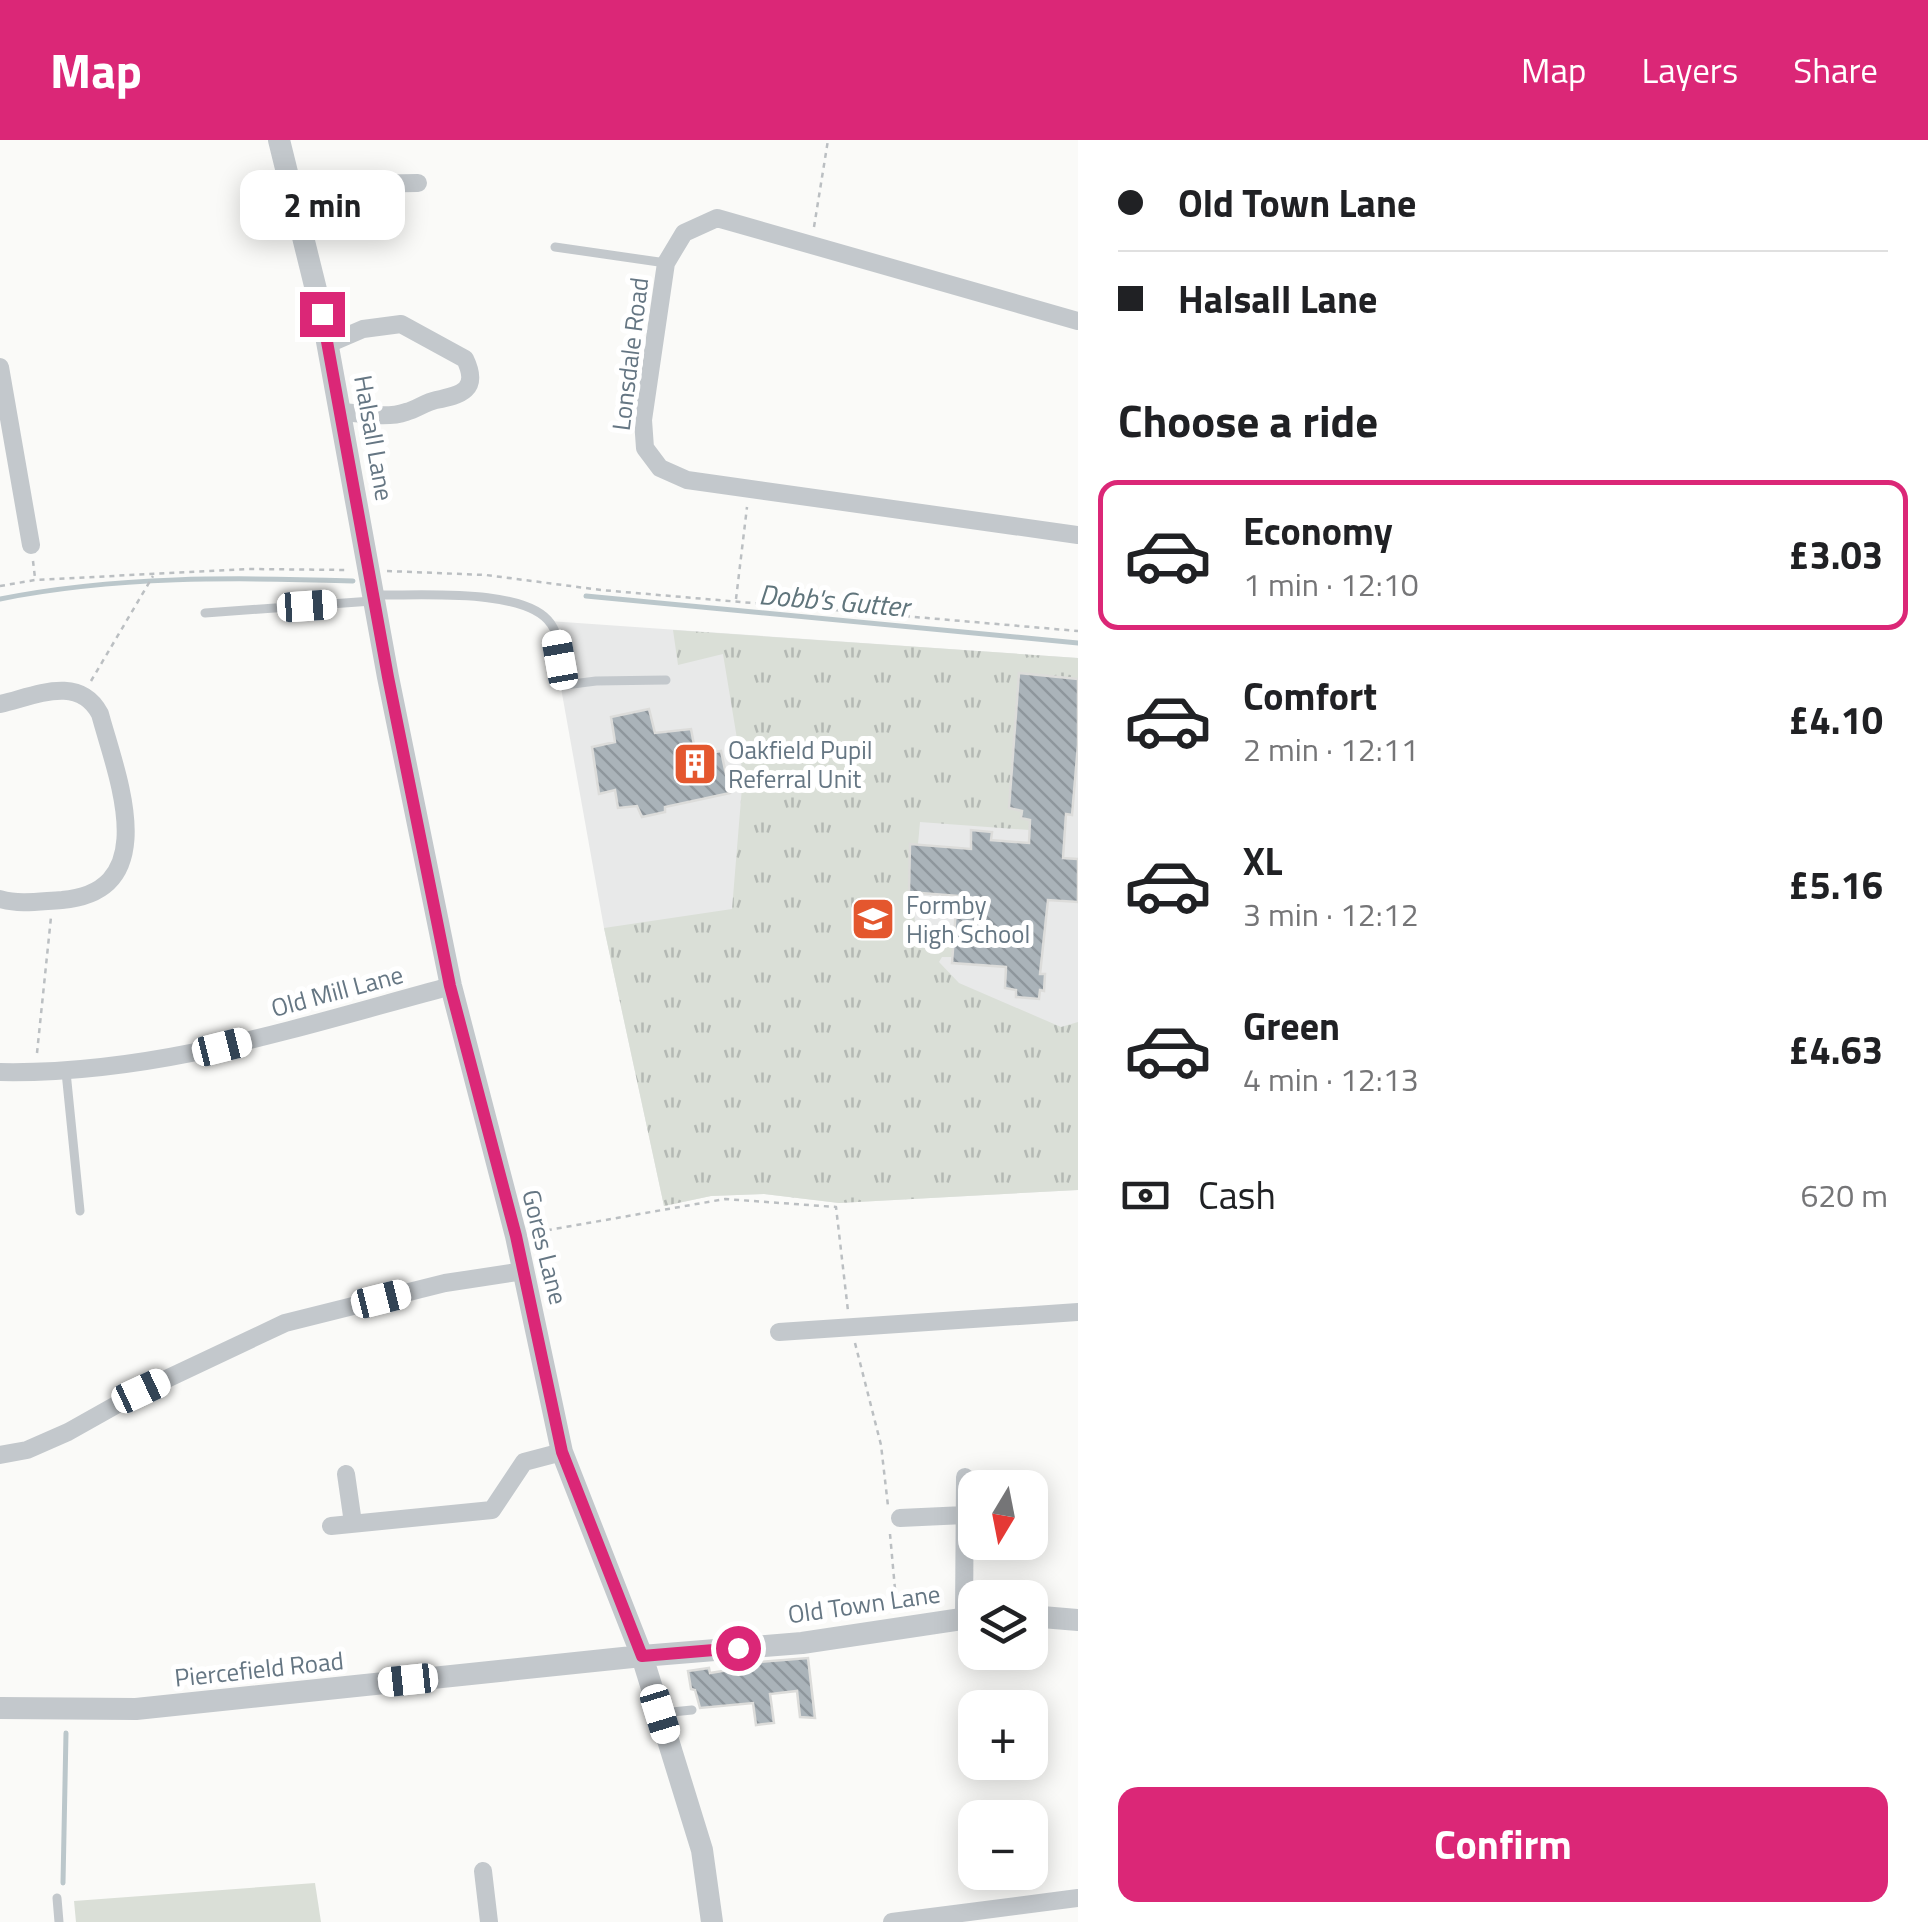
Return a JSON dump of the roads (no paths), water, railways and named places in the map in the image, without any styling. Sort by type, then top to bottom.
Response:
[{"type":"street","name":"Halsall Lane","points":[[279,140],[328,344],[370,571]]},
{"type":"street","points":[[292,186],[418,183]]},
{"type":"street","name":"Lonsdale Road","points":[[1078,321],[717,218],[684,233],[666,263],[643,420],[645,448],[660,468],[687,480],[1078,535]]},
{"type":"street","points":[[328,344],[363,329],[390,324],[408,326],[438,347],[465,359],[470,370],[466,390],[458,398],[435,400],[391,415],[342,412]]},
{"type":"street","points":[[0,368],[31,545]]},
{"type":"street","name":"Gores Lane","points":[[370,571],[450,986],[516,1236],[562,1452],[642,1656],[702,1850],[712,1922]]},
{"type":"street","points":[[0,704],[60,690],[84,693],[100,714],[128,819],[115,875],[97,888],[74,898],[19,903],[0,899]]},
{"type":"street","name":"Old Mill Lane","points":[[0,1072],[66,1072],[192,1054],[450,986]]},
{"type":"street","points":[[0,1454],[27,1450],[68,1432],[141,1391],[285,1323],[445,1283],[524,1272]]},
{"type":"street","points":[[779,1332],[1078,1312]]},
{"type":"street","points":[[331,1526],[492,1510],[524,1462],[562,1452]]},
{"type":"street","points":[[346,1474],[353,1523]]},
{"type":"street","points":[[893,1520],[958,1515]]},
{"type":"street","points":[[1048,1618],[1078,1620]]},
{"type":"street","name":"Old Town Lane","points":[[642,1656],[802,1643],[958,1619]]},
{"type":"street","name":"Piercefield Road","points":[[0,1708],[136,1710],[642,1656]]},
{"type":"street","points":[[483,1871],[489,1922]]},
{"type":"street","points":[[892,1922],[1078,1898]]},
{"type":"lane","points":[[555,246],[666,263]]},
{"type":"lane","points":[[205,613],[374,598],[478,597],[531,608],[550,621],[565,686],[596,681],[666,680]]},
{"type":"lane","points":[[66,1072],[80,1212]]},
{"type":"lane","points":[[660,1714],[692,1710]]},
{"type":"lane","points":[[56,1898],[59,1922]]},
{"type":"waterway","name":"Dobb's Gutter","points":[[0,599],[131,582],[353,581]]},
{"type":"waterway","name":"Dobb's Gutter","points":[[586,596],[1078,643]]},
{"type":"waterway","points":[[63,1883],[66,1733]]},
{"type":"place","name":"Oakfield Pupil Referral Unit","points":[[695,764]]},
{"type":"place","name":"Formby High School","points":[[873,919]]}]
